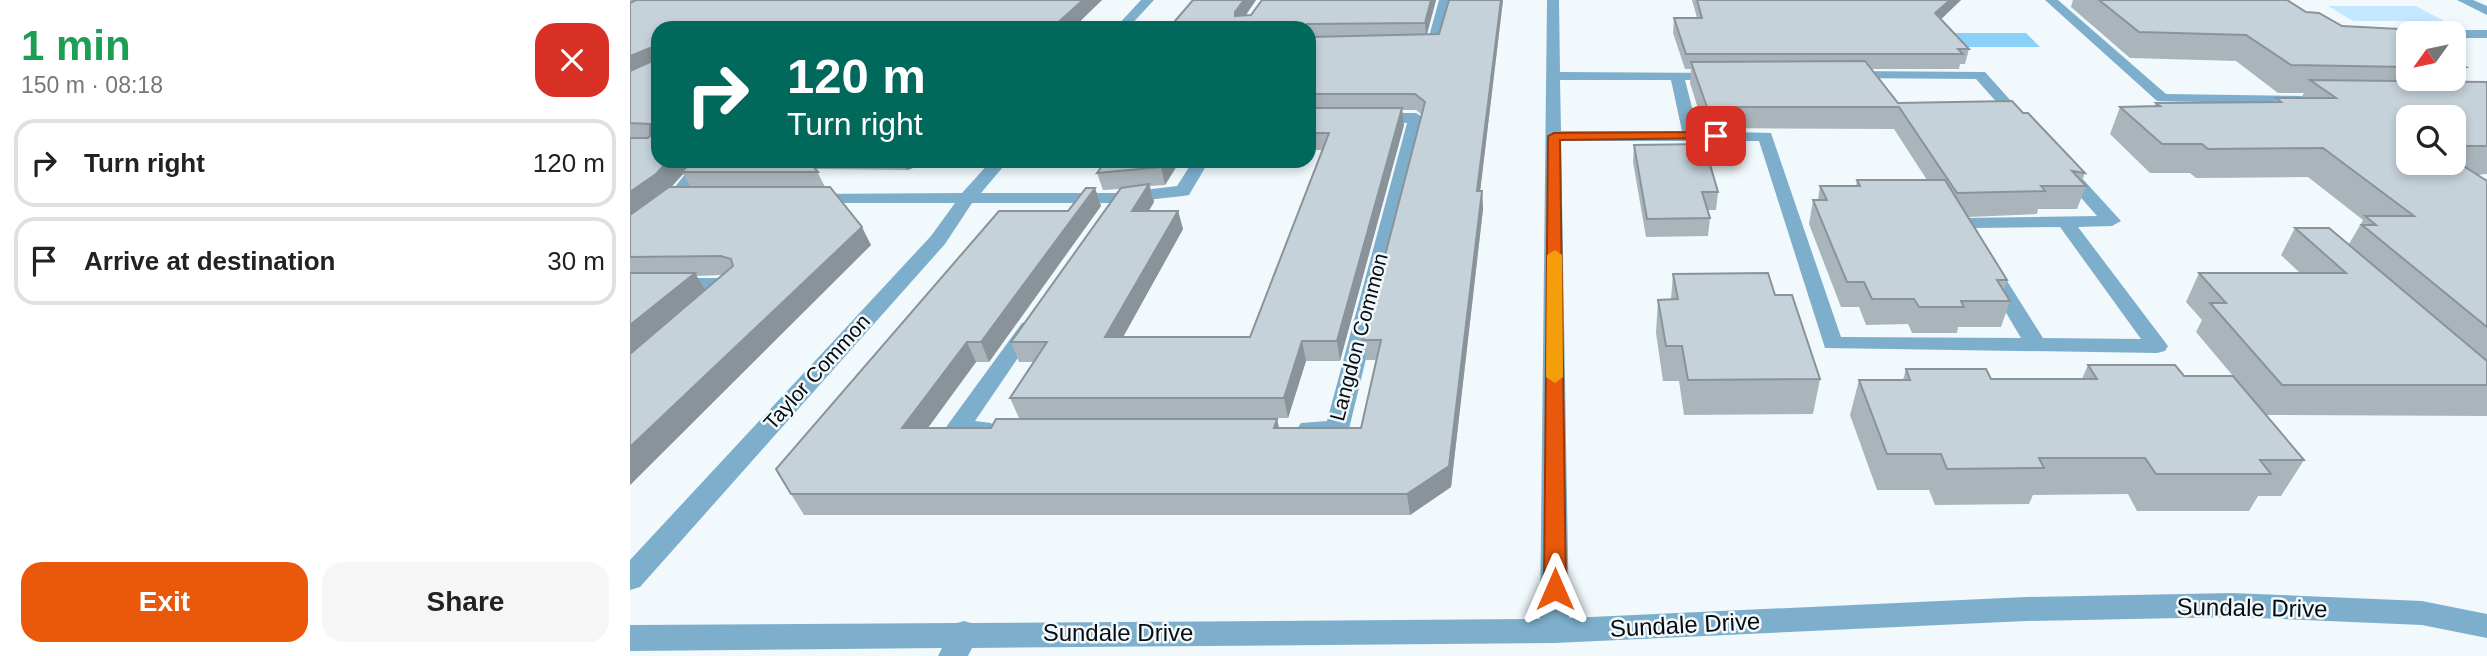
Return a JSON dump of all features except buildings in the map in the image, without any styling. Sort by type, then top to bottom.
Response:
[{"type":"street","points":[[1128,21],[1148,0]]},
{"type":"street","points":[[1406,44],[1433,44],[1445,0]]},
{"type":"street","points":[[1553,0],[1555,631]]},
{"type":"street","points":[[2463,0],[2487,11]]},
{"type":"street","points":[[2052,1],[2076,1]]},
{"type":"street","points":[[2052,1],[2162,98],[2313,100]]},
{"type":"street","points":[[2466,34],[2487,34]]},
{"type":"street","points":[[1826,75],[1870,81],[1980,75],[2033,134]]},
{"type":"street","points":[[1554,76],[1731,76]]},
{"type":"street","points":[[1677,76],[1691,136]]},
{"type":"street","points":[[1990,116],[2016,115]]},
{"type":"street","name":"Langdon Common","points":[[1283,429],[1337,429],[1416,118],[1349,117]]},
{"type":"street","points":[[1554,136],[1765,136],[1833,343],[2157,346],[2065,222]]},
{"type":"street","points":[[2036,345],[1963,223],[2112,222],[2051,154]]},
{"type":"street","points":[[630,231],[675,198],[698,168]]},
{"type":"street","name":"Taylor Common","points":[[630,579],[937,240],[967,198],[994,168]]},
{"type":"street","points":[[786,198],[1119,198],[1183,191],[1197,168]]},
{"type":"street","points":[[675,198],[703,198]]},
{"type":"street","points":[[1104,220],[1119,198]]},
{"type":"street","points":[[630,284],[733,284],[713,302]]},
{"type":"street","points":[[998,429],[957,429],[1042,308]]},
{"type":"street","name":"Sundale Drive","points":[[630,638],[959,645],[1555,631],[2026,609],[2232,605],[2422,613],[2487,626]]},
{"type":"shaded area","points":[[2328,6],[2416,6],[2444,21],[2396,21],[2353,21]]},
{"type":"water","points":[[1954,33],[2026,33],[2040,47],[1966,47]]},
{"type":"slow traffic","points":[[1555,255],[1555,377]]},
{"type":"route","points":[[1555,589],[1554,136],[1716,136]]}]
